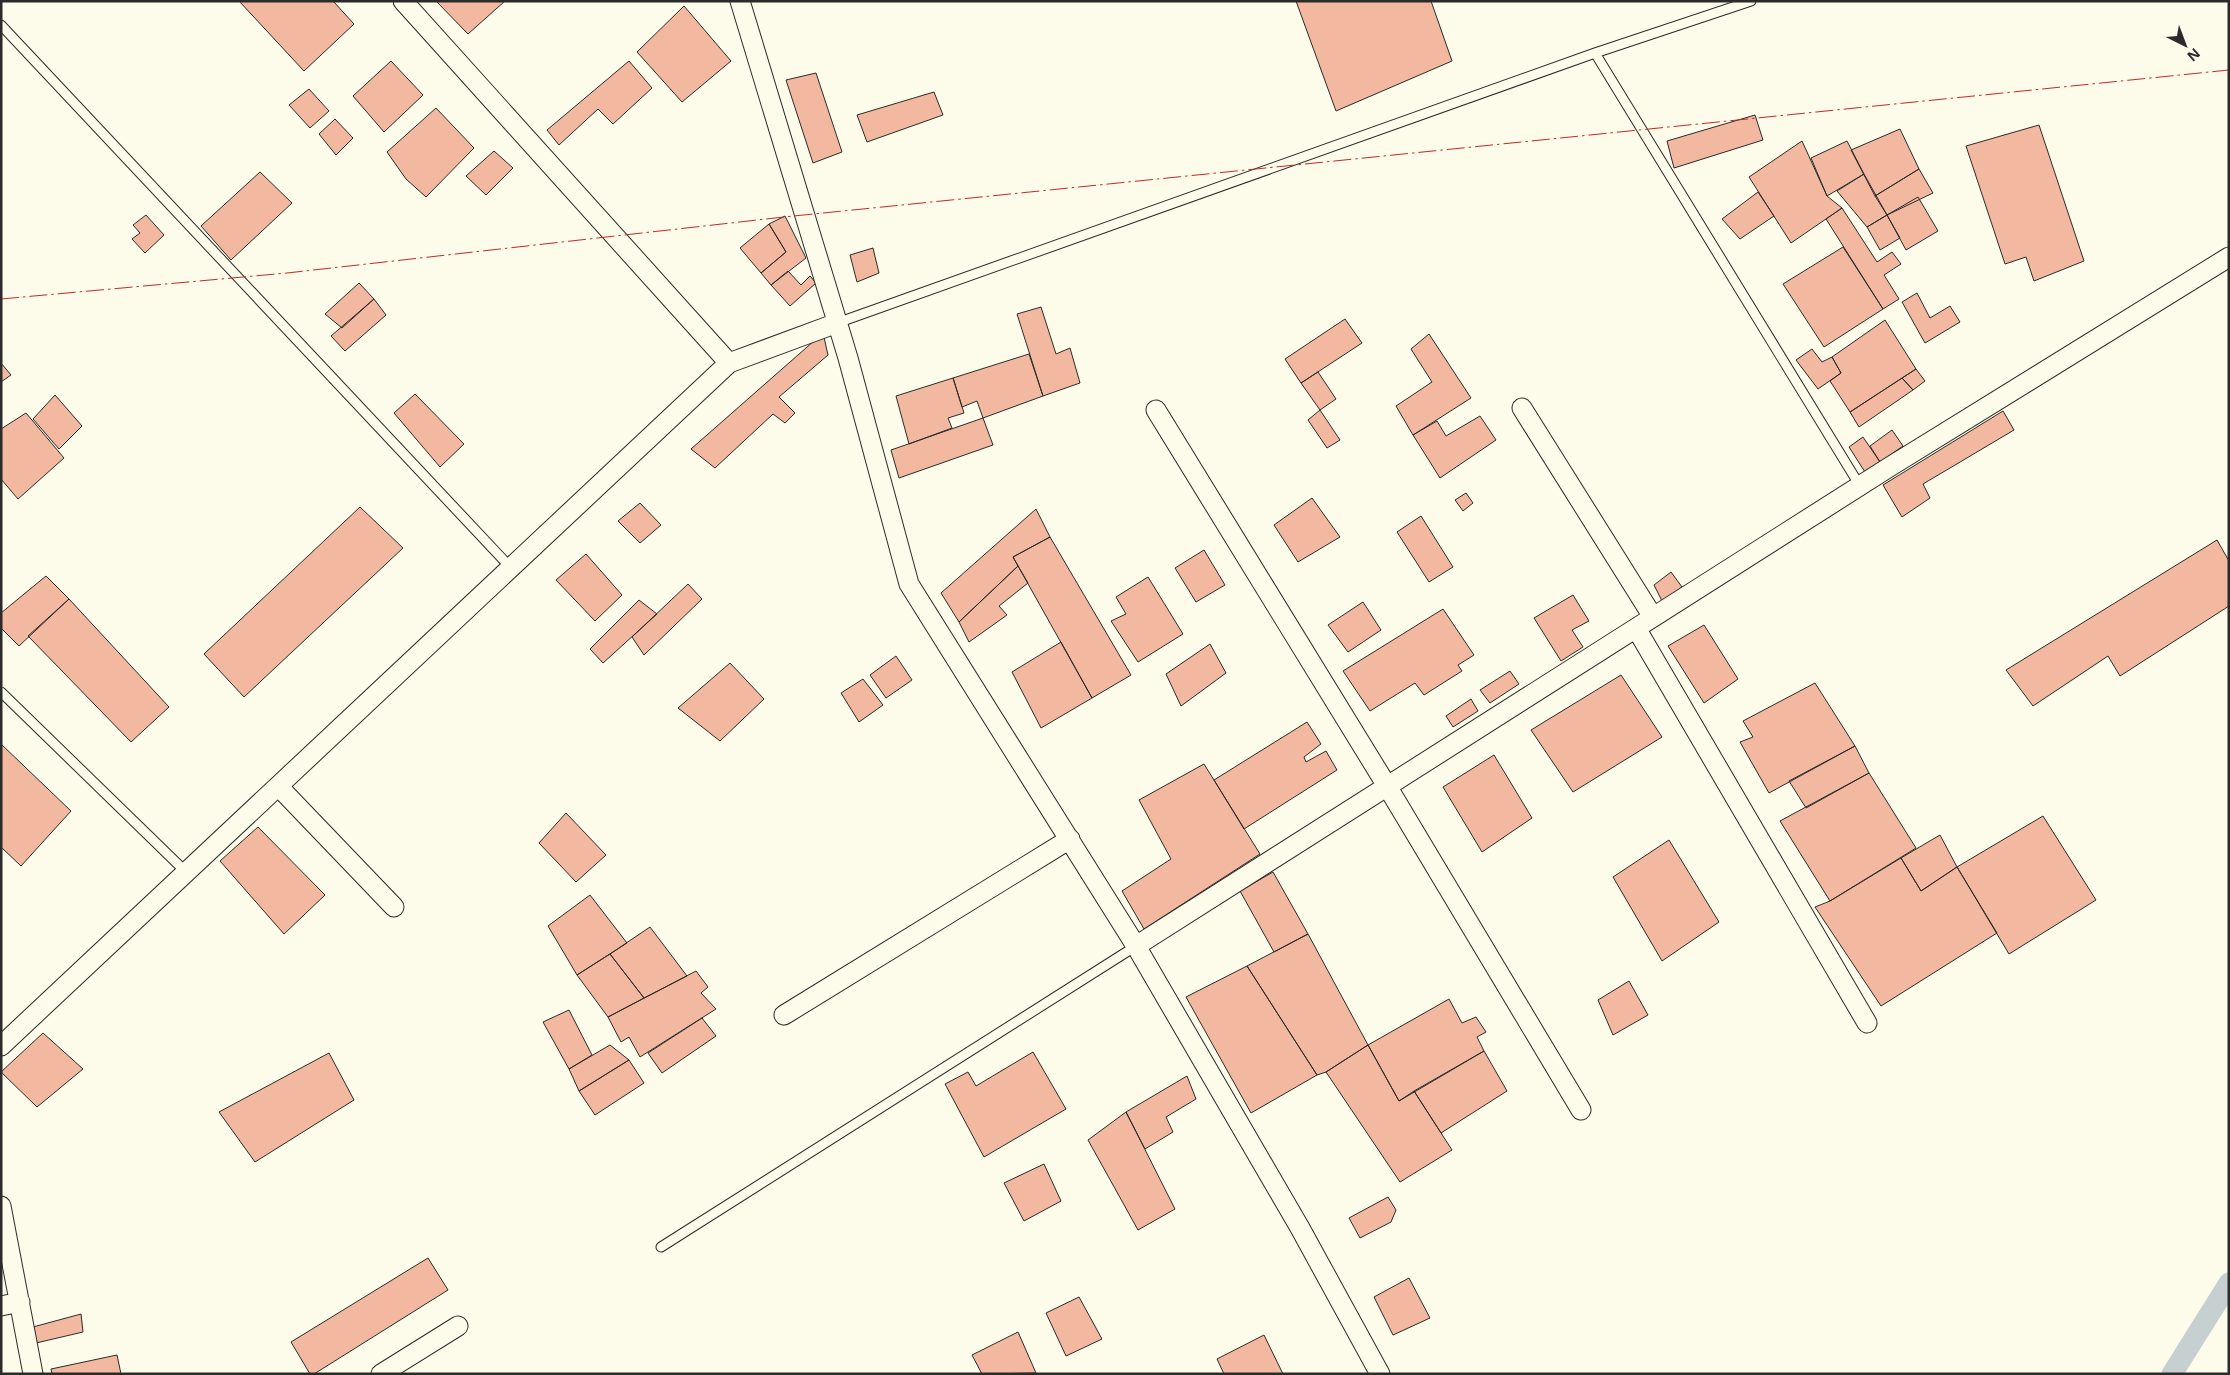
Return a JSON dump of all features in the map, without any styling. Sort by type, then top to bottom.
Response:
[{"type":"street","points":[[403,1],[729,363]]},
{"type":"street","points":[[740,1],[837,323],[909,584],[1136,946],[1295,1219],[1380,1374]]},
{"type":"street","points":[[1136,946],[1860,486],[2229,257]]},
{"type":"street","points":[[1,1046],[729,363],[837,323]]},
{"type":"street","points":[[1522,408],[1653,617]]},
{"type":"street","points":[[1156,410],[1387,786],[1581,1110]]},
{"type":"street","points":[[1636,628],[1867,1022]]},
{"type":"street","points":[[278,786],[394,907]]},
{"type":"street","points":[[784,1015],[1070,839]]},
{"type":"street","points":[[1,1206],[10,1304],[33,1374]]},
{"type":"street","points":[[381,1374],[458,1326]]},
{"type":"lane","points":[[837,323],[1595,53],[1751,1]]},
{"type":"lane","points":[[1,25],[511,568]]},
{"type":"lane","points":[[1595,53],[1860,486]]},
{"type":"lane","points":[[1,692],[187,873]]},
{"type":"lane","points":[[660,1247],[1136,946]]},
{"type":"building","points":[[239,1],[333,1],[354,24],[304,71]]},
{"type":"building","points":[[436,1],[505,1],[468,34]]},
{"type":"building","points":[[1296,1],[1431,1],[1452,61],[1336,111]]},
{"type":"building","points":[[684,6],[731,61],[682,102],[637,52]]},
{"type":"building","points":[[391,61],[423,95],[384,132],[353,96]]},
{"type":"building","points":[[629,61],[652,88],[613,124],[598,109],[559,145],[547,130]]},
{"type":"building","points":[[816,73],[842,152],[813,163],[786,80]]},
{"type":"building","points":[[309,89],[329,111],[310,128],[289,105]]},
{"type":"building","points":[[934,92],[943,115],[867,142],[857,115]]},
{"type":"building","points":[[436,108],[474,148],[426,197],[406,179],[387,152]]},
{"type":"building","points":[[1755,115],[1763,140],[1674,168],[1667,141]]},
{"type":"building","points":[[335,119],[353,138],[336,155],[319,134]]},
{"type":"building","points":[[2039,125],[2084,261],[2034,281],[2026,257],[2005,264],[1966,146]]},
{"type":"building","points":[[1900,129],[1919,169],[1875,196],[1851,150]]},
{"type":"building","points":[[1802,141],[1827,196],[1842,208],[1791,243],[1749,177]]},
{"type":"building","points":[[1847,141],[1864,174],[1827,196],[1811,158]]},
{"type":"building","points":[[494,151],[513,168],[486,195],[466,176]]},
{"type":"building","points":[[1919,169],[1933,193],[1887,215],[1875,196]]},
{"type":"building","points":[[260,172],[292,203],[231,260],[201,226]]},
{"type":"building","points":[[1864,174],[1887,215],[1867,227],[1837,191]]},
{"type":"building","points":[[1758,192],[1774,216],[1740,239],[1722,219]]},
{"type":"building","points":[[1918,197],[1938,231],[1906,250],[1887,215]]},
{"type":"building","points":[[1842,208],[1877,262],[1892,252],[1901,264],[1884,275],[1899,299],[1883,309],[1826,219]]},
{"type":"building","points":[[146,215],[164,235],[145,253],[132,239],[140,233],[133,225]]},
{"type":"building","points":[[1887,215],[1900,238],[1880,250],[1867,227]]},
{"type":"building","points":[[785,216],[806,258],[771,285],[761,273],[786,252],[769,224]]},
{"type":"building","points":[[769,224],[786,252],[761,273],[740,248]]},
{"type":"building","points":[[1843,247],[1883,309],[1824,347],[1783,284]]},
{"type":"building","points":[[873,248],[879,273],[857,282],[850,255]]},
{"type":"building","points":[[788,271],[801,285],[810,276],[816,283],[790,306],[771,285]]},
{"type":"building","points":[[359,283],[374,299],[342,328],[325,314]]},
{"type":"building","points":[[1917,293],[1930,318],[1950,306],[1960,322],[1925,343],[1902,302]]},
{"type":"building","points":[[374,299],[386,315],[345,351],[331,336]]},
{"type":"building","points":[[1041,307],[1056,354],[1070,348],[1080,383],[1043,396],[1017,314]]},
{"type":"building","points":[[1345,319],[1362,343],[1301,383],[1285,359]]},
{"type":"building","points":[[1885,320],[1916,369],[1850,412],[1830,381],[1841,373],[1832,357]]},
{"type":"building","points":[[823,333],[828,355],[779,397],[795,413],[785,423],[773,414],[715,468],[691,449]]},
{"type":"building","points":[[1429,334],[1471,398],[1413,435],[1396,406],[1432,382],[1411,349]]},
{"type":"building","points":[[1812,349],[1822,362],[1832,357],[1841,373],[1818,389],[1796,360]]},
{"type":"building","points":[[1029,354],[1043,396],[983,418],[977,401],[962,407],[953,378]]},
{"type":"building","points":[[1,363],[11,375],[1,382]]},
{"type":"building","points":[[1916,369],[1925,381],[1913,390],[1902,378]]},
{"type":"building","points":[[1318,372],[1336,399],[1320,410],[1301,383]]},
{"type":"building","points":[[953,378],[964,413],[948,418],[952,428],[909,444],[896,396]]},
{"type":"building","points":[[1902,378],[1913,390],[1859,427],[1850,412]]},
{"type":"building","points":[[415,394],[464,444],[440,467],[394,413]]},
{"type":"building","points":[[55,395],[82,426],[59,449],[33,419]]},
{"type":"building","points":[[1320,410],[1340,440],[1327,448],[1308,420]]},
{"type":"building","points":[[2003,411],[2014,430],[1923,484],[1930,498],[1902,517],[1883,485]]},
{"type":"building","points":[[26,413],[64,458],[18,499],[1,479],[1,429]]},
{"type":"building","points":[[1480,416],[1496,440],[1440,478],[1413,435],[1437,421],[1446,436]]},
{"type":"building","points":[[983,418],[993,445],[899,478],[891,450]]},
{"type":"building","points":[[1892,430],[1903,446],[1880,462],[1870,446]]},
{"type":"building","points":[[1863,437],[1880,462],[1865,472],[1849,447]]},
{"type":"building","points":[[1466,493],[1473,503],[1463,511],[1455,500]]},
{"type":"building","points":[[1312,498],[1340,537],[1298,562],[1274,525]]},
{"type":"building","points":[[640,503],[661,525],[640,543],[618,521]]},
{"type":"building","points":[[360,507],[403,548],[244,697],[204,654]]},
{"type":"building","points":[[1036,509],[1050,537],[1013,557],[1018,566],[959,622],[941,593]]},
{"type":"building","points":[[1421,516],[1453,567],[1429,582],[1397,532]]},
{"type":"building","points":[[1050,537],[1131,675],[1092,698],[1013,557]]},
{"type":"building","points":[[2217,540],[2229,561],[2229,606],[2120,676],[2108,656],[2033,706],[2006,670]]},
{"type":"building","points":[[1204,550],[1225,585],[1196,602],[1175,568]]},
{"type":"building","points":[[586,554],[622,595],[595,621],[556,580]]},
{"type":"building","points":[[1018,566],[1028,583],[999,606],[1007,615],[969,642],[959,622]]},
{"type":"building","points":[[1671,572],[1682,587],[1662,601],[1654,585]]},
{"type":"building","points":[[46,576],[69,599],[19,646],[1,628],[1,613]]},
{"type":"building","points":[[1148,577],[1183,634],[1138,662],[1111,621],[1126,614],[1116,597]]},
{"type":"building","points":[[688,584],[702,599],[644,655],[632,637]]},
{"type":"building","points":[[1573,595],[1589,621],[1572,630],[1583,647],[1561,661],[1534,618]]},
{"type":"building","points":[[69,599],[169,707],[131,742],[28,636]]},
{"type":"building","points":[[639,600],[657,614],[603,663],[590,649]]},
{"type":"building","points":[[1363,602],[1381,630],[1348,652],[1328,625]]},
{"type":"building","points":[[1443,609],[1474,655],[1458,665],[1462,671],[1424,695],[1415,683],[1370,711],[1343,671]]},
{"type":"building","points":[[1704,625],[1738,679],[1704,703],[1668,646]]},
{"type":"building","points":[[1061,642],[1092,698],[1041,728],[1012,672]]},
{"type":"building","points":[[1210,644],[1226,673],[1181,706],[1166,674]]},
{"type":"building","points":[[896,656],[912,680],[886,698],[870,675]]},
{"type":"building","points":[[730,663],[764,699],[720,741],[678,708]]},
{"type":"building","points":[[1510,671],[1519,684],[1490,703],[1480,690]]},
{"type":"building","points":[[1621,675],[1662,737],[1573,792],[1531,730]]},
{"type":"building","points":[[863,679],[883,705],[859,722],[841,693]]},
{"type":"building","points":[[1815,683],[1855,746],[1769,793],[1740,742],[1753,737],[1743,721]]},
{"type":"building","points":[[1471,699],[1478,711],[1453,727],[1446,716]]},
{"type":"building","points":[[1307,722],[1321,744],[1304,757],[1306,762],[1326,751],[1337,770],[1244,829],[1214,780]]},
{"type":"building","points":[[1,744],[71,811],[21,866],[1,847]]},
{"type":"building","points":[[1855,746],[1869,773],[1806,808],[1789,781]]},
{"type":"building","points":[[1494,755],[1532,818],[1482,852],[1443,787]]},
{"type":"building","points":[[1204,764],[1260,854],[1144,929],[1122,891],[1171,859],[1139,800]]},
{"type":"building","points":[[1869,773],[1916,848],[1830,901],[1780,821]]},
{"type":"building","points":[[566,813],[606,855],[576,882],[539,843]]},
{"type":"building","points":[[2043,816],[2096,900],[2009,954],[1957,867]]},
{"type":"building","points":[[258,827],[325,895],[284,934],[220,861]]},
{"type":"building","points":[[1940,835],[1957,867],[1921,891],[1901,858]]},
{"type":"building","points":[[1669,840],[1719,922],[1662,961],[1613,877]]},
{"type":"building","points":[[1901,858],[1921,891],[1957,867],[1997,933],[1881,1006],[1815,907],[1830,901]]},
{"type":"building","points":[[1273,872],[1308,934],[1274,952],[1240,891]]},
{"type":"building","points":[[590,895],[627,943],[577,975],[548,926]]},
{"type":"building","points":[[650,927],[687,976],[644,998],[610,954]]},
{"type":"building","points":[[1308,934],[1368,1045],[1326,1072],[1317,1075],[1247,966]]},
{"type":"building","points":[[610,954],[644,998],[608,1017],[577,975]]},
{"type":"building","points":[[1247,966],[1317,1075],[1251,1113],[1186,997]]},
{"type":"building","points":[[696,971],[708,987],[701,993],[716,1009],[640,1057],[629,1037],[621,1042],[608,1017]]},
{"type":"building","points":[[1629,981],[1648,1015],[1613,1035],[1598,1000]]},
{"type":"building","points":[[1449,999],[1462,1023],[1476,1017],[1486,1032],[1477,1037],[1484,1051],[1399,1101],[1368,1045]]},
{"type":"building","points":[[569,1010],[592,1055],[569,1069],[543,1022]]},
{"type":"building","points":[[702,1018],[716,1036],[662,1073],[648,1053]]},
{"type":"building","points":[[43,1033],[83,1069],[37,1107],[1,1072]]},
{"type":"building","points":[[610,1045],[629,1060],[579,1091],[569,1069]]},
{"type":"building","points":[[1368,1045],[1399,1101],[1414,1091],[1452,1150],[1400,1182],[1326,1072]]},
{"type":"building","points":[[1484,1051],[1507,1091],[1441,1133],[1414,1091]]},
{"type":"building","points":[[1033,1052],[1066,1109],[984,1157],[945,1084],[968,1072],[976,1086]]},
{"type":"building","points":[[329,1053],[354,1100],[255,1162],[219,1112]]},
{"type":"building","points":[[629,1060],[644,1083],[595,1115],[579,1091]]},
{"type":"building","points":[[1187,1076],[1196,1099],[1166,1117],[1173,1132],[1145,1149],[1126,1112]]},
{"type":"building","points":[[1126,1112],[1175,1209],[1138,1230],[1088,1140]]},
{"type":"building","points":[[1044,1164],[1061,1201],[1024,1221],[1004,1183]]},
{"type":"building","points":[[1388,1197],[1396,1210],[1391,1222],[1360,1238],[1349,1218]]},
{"type":"building","points":[[428,1258],[448,1290],[314,1374],[310,1374],[291,1342]]},
{"type":"building","points":[[1409,1278],[1430,1318],[1393,1335],[1374,1297]]},
{"type":"building","points":[[1079,1297],[1102,1339],[1066,1356],[1046,1313]]},
{"type":"building","points":[[81,1314],[83,1332],[36,1343],[33,1327]]},
{"type":"building","points":[[1018,1332],[1036,1373],[982,1374],[972,1355]]},
{"type":"building","points":[[1264,1335],[1283,1374],[1224,1374],[1217,1359]]},
{"type":"building","points":[[117,1355],[121,1374],[52,1374],[51,1369]]},
{"type":"waterway","points":[[2172,1374],[2229,1283]]},
{"type":"power","points":[[1,299],[287,273],[784,217],[2229,70]]}]
